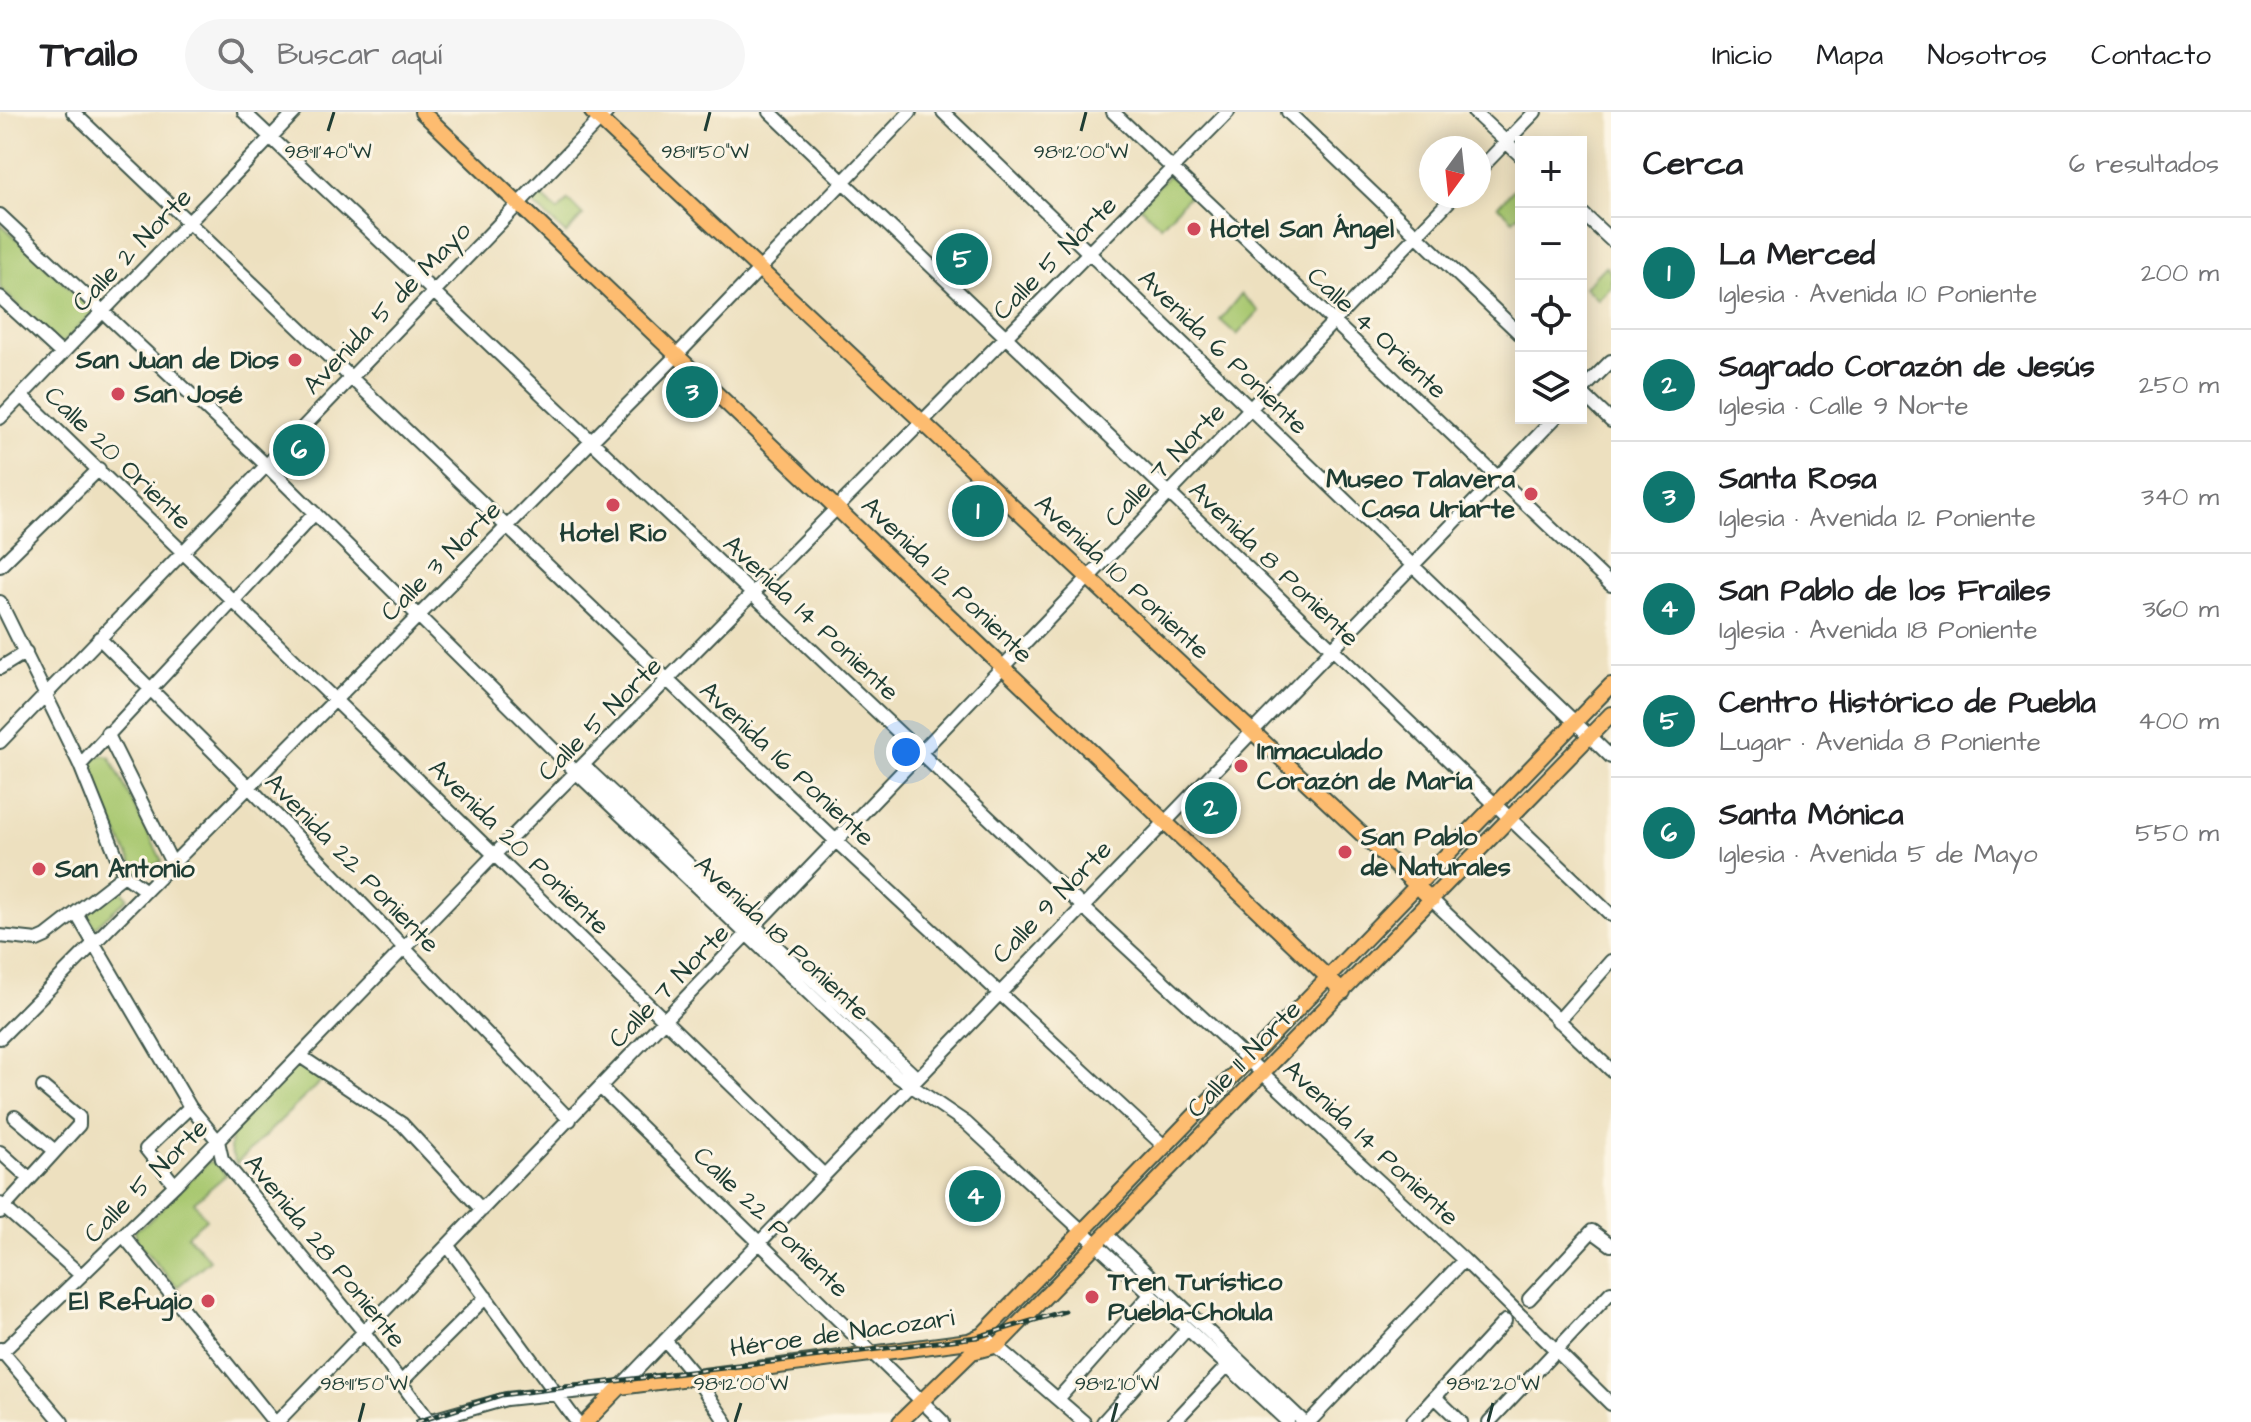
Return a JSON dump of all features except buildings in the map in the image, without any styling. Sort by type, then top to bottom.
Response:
[{"type":"main road","name":"Avenida 12 Poniente","points":[[422,112],[1343,992]]},
{"type":"main road","name":"Avenida 10 Poniente","points":[[600,114],[923,423],[1432,900]]},
{"type":"main road","name":"Calle 11 Norte","points":[[982,1335],[1611,685]]},
{"type":"main road","name":"Calle 11 Norte","points":[[900,1422],[972,1352],[998,1345],[1611,714]]},
{"type":"main road","name":"Héroe de Nacozari","points":[[620,1387],[969,1341],[982,1335]]},
{"type":"main road","name":"Calle 9 Norte","points":[[586,1422],[620,1387]]},
{"type":"street","name":"Avenida 16 Poniente","points":[[73,112],[668,682],[1164,1146]]},
{"type":"street","name":"Avenida 14 Poniente","points":[[244,112],[593,439],[1082,906],[1464,1260],[1611,1404]]},
{"type":"street","name":"Calle 2 Norte","points":[[0,418],[295,112]]},
{"type":"street","name":"Avenida 8 Poniente","points":[[770,112],[1611,915]]},
{"type":"street","name":"Calle 3 Norte","points":[[0,1038],[677,355],[910,112]]},
{"type":"street","name":"Avenida 6 Poniente","points":[[943,112],[1611,757]]},
{"type":"street","name":"Calle 4 Oriente","points":[[1113,112],[1611,585]]},
{"type":"street","name":"Calle 5 Norte","points":[[1,1351],[175,1185],[495,854],[581,771],[1228,112]]},
{"type":"street","points":[[1288,112],[1515,329]]},
{"type":"street","points":[[1474,112],[1515,150]]},
{"type":"street","points":[[1491,158],[1535,112]]},
{"type":"street","name":"Avenida 5 de Mayo","points":[[0,742],[434,292],[600,114]]},
{"type":"street","name":"Calle 7 Norte","points":[[276,1422],[838,843],[921,752],[1443,208]]},
{"type":"street","name":"Avenida 18 Poniente","points":[[0,215],[266,465],[581,771],[836,1012],[966,1123],[1082,1232],[1102,1240],[1306,1422]]},
{"type":"street","points":[[1587,218],[1611,240]]},
{"type":"street","points":[[0,297],[62,354]]},
{"type":"street","points":[[1587,385],[1611,361]]},
{"type":"street","name":"Calle 20 Oriente","points":[[22,396],[183,552]]},
{"type":"street","points":[[1587,397],[1611,421]]},
{"type":"street","name":"Calle 9 Norte","points":[[620,1387],[1549,424]]},
{"type":"street","points":[[0,566],[99,469]]},
{"type":"street","points":[[80,765],[149,687],[315,513]]},
{"type":"street","name":"Avenida 20 Poniente","points":[[183,552],[824,1175]]},
{"type":"street","points":[[0,602],[80,765],[124,875],[146,891]]},
{"type":"street","name":"Avenida 22 Poniente","points":[[99,638],[249,787],[570,1120]]},
{"type":"street","points":[[0,668],[26,652]]},
{"type":"street","points":[[107,733],[172,863]]},
{"type":"street","points":[[0,936],[37,940],[124,875]]},
{"type":"street","name":"Avenida 10 Poniente","points":[[1432,900],[1611,1070]]},
{"type":"street","name":"Avenida 28 Poniente","points":[[76,913],[190,1107],[218,1141],[222,1159],[364,1332],[428,1421]]},
{"type":"street","points":[[1558,1021],[1611,961]]},
{"type":"street","points":[[300,1056],[402,1124],[482,1210]]},
{"type":"street","points":[[43,1087],[80,1121],[1,1208],[81,1275]]},
{"type":"street","name":"Calle 22 Poniente","points":[[601,1088],[943,1422]]},
{"type":"street","points":[[175,1185],[146,1149],[190,1107]]},
{"type":"street","points":[[15,1117],[55,1151]]},
{"type":"street","points":[[0,1152],[30,1179]]},
{"type":"street","points":[[1529,1299],[1592,1231],[1611,1245]]},
{"type":"street","points":[[123,1235],[276,1422]]},
{"type":"street","name":"Avenida 18 Poniente","points":[[1102,1240],[1150,1295],[1288,1422]]},
{"type":"street","points":[[448,1246],[577,1422]]},
{"type":"street","points":[[1306,1422],[1464,1260]]},
{"type":"street","points":[[1489,1422],[1611,1292]]},
{"type":"street","points":[[1058,1399],[1150,1295]]},
{"type":"street","points":[[401,1382],[486,1297]]},
{"type":"street","points":[[1412,1422],[1505,1321]]},
{"type":"street","points":[[1103,1422],[1187,1329]]},
{"type":"street","points":[[982,1335],[998,1345],[1084,1422]]},
{"type":"street","points":[[665,1340],[726,1422]]},
{"type":"street","points":[[1,1351],[62,1422]]},
{"type":"street","points":[[1174,1422],[1227,1366]]},
{"type":"street","name":"Héroe de Nacozari","points":[[428,1421],[506,1399],[620,1387]]},
{"type":"street","points":[[1435,1397],[1461,1422]]},
{"type":"green space","points":[[1169,175],[1190,195],[1161,226],[1139,206]]},
{"type":"green space","points":[[1515,188],[1515,218],[1513,220],[1498,206]]},
{"type":"green space","points":[[538,193],[558,211],[568,200],[583,215],[566,234],[530,201]]},
{"type":"green space","points":[[0,223],[94,311],[61,345],[0,288]]},
{"type":"green space","points":[[1605,266],[1611,273],[1611,287],[1598,300],[1587,289],[1587,285]]},
{"type":"green space","points":[[1241,294],[1259,311],[1237,335],[1220,320]]},
{"type":"green space","points":[[92,757],[110,757],[162,861],[137,873],[88,774]]},
{"type":"green space","points":[[118,885],[128,898],[95,927],[85,914]]},
{"type":"green space","points":[[303,1062],[324,1078],[236,1164],[230,1150],[231,1134],[292,1067]]},
{"type":"green space","points":[[208,1162],[215,1162],[226,1175],[194,1202],[206,1219],[187,1235],[210,1260],[177,1287],[137,1242],[135,1230],[147,1223]]},
{"type":"railway","points":[[417,1422],[501,1395],[977,1337],[1065,1311]]},
{"type":"place","name":"Hotel San Ángel","points":[[1194,229]]},
{"type":"place","name":"Centro Histórico de Puebla","points":[[962,259]]},
{"type":"place","name":"San Juan de Dios","points":[[295,360]]},
{"type":"place","name":"Santa Rosa","points":[[692,392]]},
{"type":"place","name":"San José","points":[[118,394]]},
{"type":"place","name":"Santa Mónica","points":[[299,450]]},
{"type":"place","name":"Museo Talavera Casa Uriarte","points":[[1531,494]]},
{"type":"place","name":"Hotel Rio","points":[[613,505]]},
{"type":"place","name":"La Merced","points":[[978,511]]},
{"type":"place","name":"Inmaculado Corazón de María","points":[[1241,766]]},
{"type":"place","name":"Sagrado Corazón de Jesús","points":[[1211,808]]},
{"type":"place","name":"San Pablo de Naturales","points":[[1345,852]]},
{"type":"place","name":"San Antonio","points":[[39,869]]},
{"type":"place","name":"San Pablo de los Frailes","points":[[975,1196]]},
{"type":"place","name":"Tren Turístico Puebla-Cholula","points":[[1092,1297]]},
{"type":"place","name":"El Refugio","points":[[208,1301]]}]
